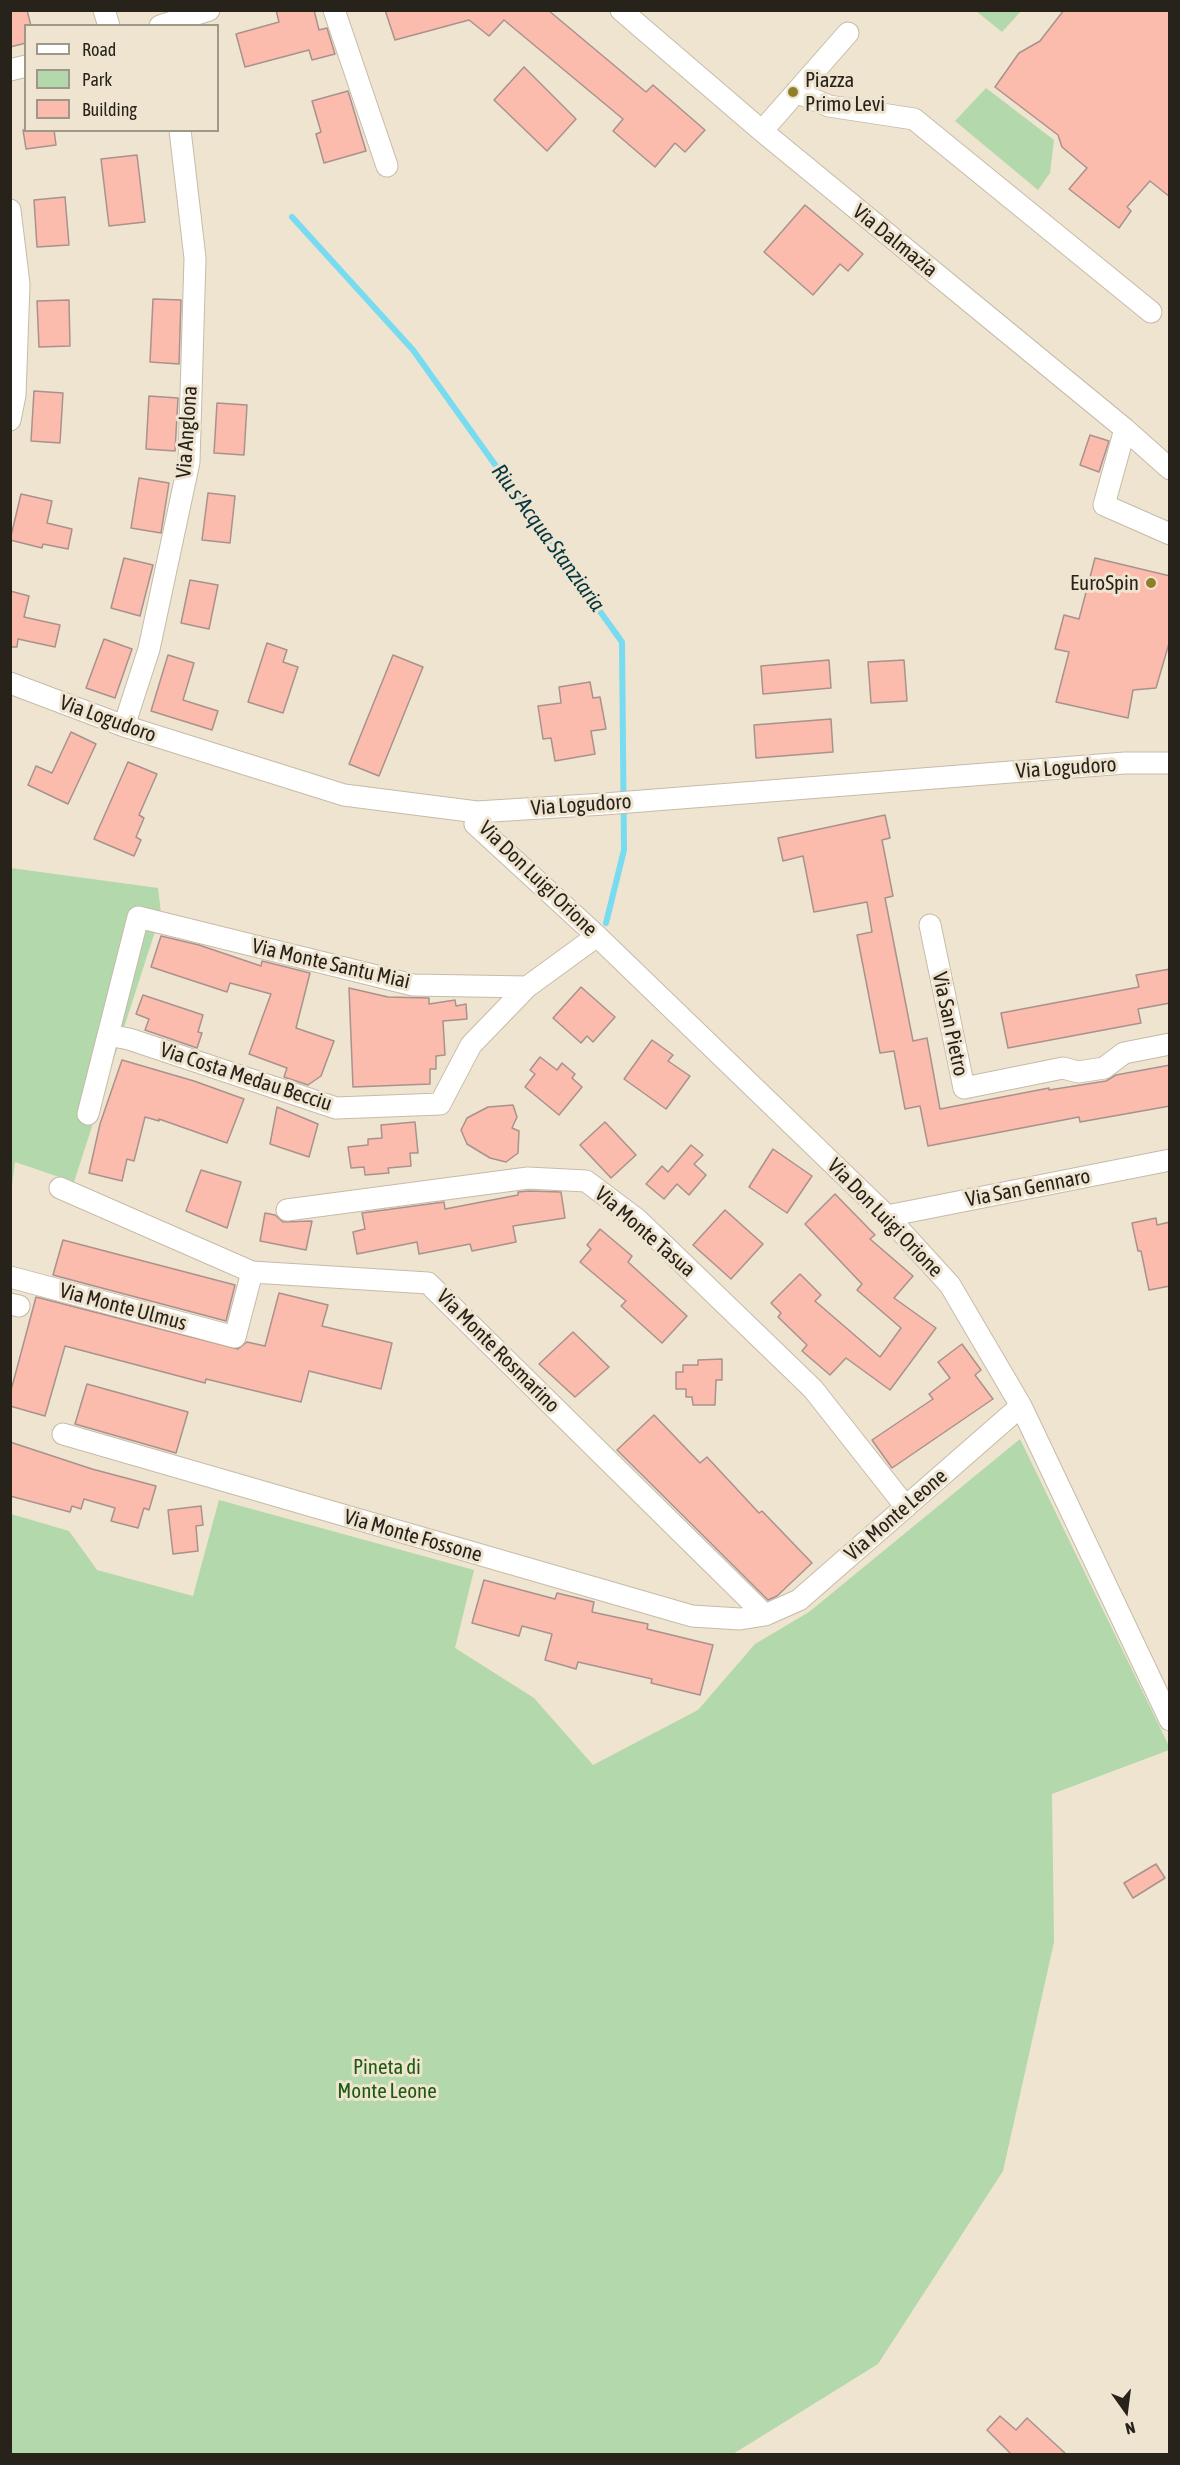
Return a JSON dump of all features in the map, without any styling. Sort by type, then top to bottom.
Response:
[{"type":"street","points":[[168,24],[208,10]]},
{"type":"street","points":[[334,10],[387,166]]},
{"type":"street","name":"Via Dalmazia","points":[[621,10],[762,131],[1125,429],[1170,469]]},
{"type":"street","points":[[762,131],[848,33]]},
{"type":"street","points":[[796,92],[829,106],[914,119],[1151,312]]},
{"type":"street","name":"Via Anglona","points":[[124,726],[149,649],[189,462],[195,258],[180,132]]},
{"type":"street","points":[[10,210],[19,284],[15,395],[10,420]]},
{"type":"street","points":[[1125,429],[1104,505],[1170,534]]},
{"type":"street","name":"Via Logudoro","points":[[10,683],[124,726],[344,795],[477,812],[1125,763],[1170,763]]},
{"type":"street","name":"Via Don Luigi Orione","points":[[477,812],[475,824],[597,936],[887,1216],[950,1285],[1021,1406],[1170,1720]]},
{"type":"street","name":"Via Monte Santu Miai","points":[[108,1035],[138,917],[412,985],[527,987]]},
{"type":"street","name":"Via San Pietro","points":[[930,925],[964,1088],[1063,1068],[1078,1072],[1104,1068],[1124,1053],[1170,1044]]},
{"type":"street","name":"Via Costa Medau Becciu","points":[[108,1035],[129,1039],[336,1108],[440,1104],[471,1045],[527,987],[597,936]]},
{"type":"street","points":[[88,1114],[108,1035]]},
{"type":"street","name":"Via San Gennaro","points":[[887,1216],[1170,1160]]},
{"type":"street","name":"Via Monte Tasua","points":[[287,1210],[528,1178],[586,1181],[638,1220],[813,1389],[906,1507]]},
{"type":"street","name":"Via Monte Rosmarino","points":[[60,1188],[252,1272],[429,1282],[765,1615]]},
{"type":"street","name":"Via Monte Ulmus","points":[[10,1277],[235,1337],[252,1272]]},
{"type":"street","name":"Via Monte Leone","points":[[765,1615],[799,1600],[1021,1406]]},
{"type":"street","name":"Via Monte Fossone","points":[[63,1434],[692,1616],[740,1619],[765,1615]]},
{"type":"green space","points":[[976,11],[1021,11],[1002,32]]},
{"type":"green space","points":[[986,88],[1054,140],[1050,173],[1038,190],[955,121]]},
{"type":"green space","points":[[11,868],[158,888],[161,913],[74,1182],[15,1162],[11,1193]]},
{"type":"green space","name":"Pineta di Monte Leone","points":[[1020,1439],[1169,1750],[1052,1794],[1054,1942],[1003,2171],[878,2364],[733,2454],[11,2454],[11,1514],[69,1531],[97,1570],[193,1596],[219,1500],[474,1570],[455,1648],[534,1698],[593,1765],[698,1710],[755,1644],[809,1612]]},
{"type":"building","points":[[10,10],[27,10],[30,24],[24,24],[24,44],[10,47]]},
{"type":"building","points":[[276,10],[314,10],[319,30],[327,28],[335,54],[312,60],[309,50],[245,67],[236,34],[279,22]]},
{"type":"building","points":[[385,10],[548,10],[646,92],[653,85],[705,130],[685,152],[675,143],[655,167],[613,131],[623,119],[504,20],[489,36],[469,20],[395,40]]},
{"type":"building","points":[[1064,10],[1170,10],[1170,197],[1150,181],[1127,207],[1131,211],[1119,228],[1069,189],[1087,168],[1062,147],[1058,135],[995,87],[1019,53],[1040,41]]},
{"type":"building","points":[[524,67],[576,119],[547,151],[494,100]]},
{"type":"building","points":[[348,91],[366,151],[324,163],[316,134],[321,132],[312,101]]},
{"type":"building","points":[[23,130],[24,132],[54,132],[56,145],[26,149]]},
{"type":"building","points":[[137,155],[145,222],[109,226],[101,159]]},
{"type":"building","points":[[65,197],[69,245],[37,247],[34,200]]},
{"type":"building","points":[[805,205],[863,254],[848,271],[840,264],[813,295],[764,252]]},
{"type":"building","points":[[153,299],[181,300],[179,364],[150,362]]},
{"type":"building","points":[[69,300],[70,346],[39,347],[37,301]]},
{"type":"building","points":[[34,391],[63,393],[60,443],[31,441]]},
{"type":"building","points":[[149,396],[178,398],[175,451],[146,449]]},
{"type":"building","points":[[217,403],[247,405],[244,455],[214,453]]},
{"type":"building","points":[[1090,435],[1109,441],[1099,472],[1080,465]]},
{"type":"building","points":[[139,478],[169,483],[161,533],[131,528]]},
{"type":"building","points":[[208,493],[235,496],[230,543],[202,540]]},
{"type":"building","points":[[21,494],[52,501],[47,523],[72,529],[68,549],[43,544],[42,548],[10,540]]},
{"type":"building","points":[[124,558],[153,565],[140,616],[111,608]]},
{"type":"building","points":[[1095,558],[1170,576],[1170,640],[1156,688],[1133,690],[1128,718],[1056,702],[1069,652],[1055,649],[1064,615],[1079,619]]},
{"type":"building","points":[[190,580],[218,585],[209,629],[181,623]]},
{"type":"building","points":[[10,591],[29,596],[24,617],[60,625],[55,647],[18,639],[17,647],[10,647]]},
{"type":"building","points":[[104,639],[132,649],[115,698],[86,688]]},
{"type":"building","points":[[267,643],[287,650],[283,662],[298,667],[283,713],[248,702]]},
{"type":"building","points":[[168,655],[194,663],[183,700],[218,711],[212,730],[151,711]]},
{"type":"building","points":[[393,655],[423,667],[379,776],[349,764]]},
{"type":"building","points":[[829,660],[831,688],[763,694],[761,666]]},
{"type":"building","points":[[904,660],[907,701],[871,703],[868,662]]},
{"type":"building","points":[[590,682],[593,698],[600,697],[606,729],[591,731],[595,754],[555,761],[551,738],[543,739],[538,706],[561,703],[559,687]]},
{"type":"building","points":[[831,719],[833,752],[756,758],[754,725]]},
{"type":"building","points":[[71,732],[96,744],[68,804],[28,785],[36,766],[52,773]]},
{"type":"building","points":[[128,762],[157,774],[139,815],[144,818],[136,837],[141,840],[134,856],[94,839]]},
{"type":"building","points":[[885,815],[890,838],[882,840],[893,896],[885,898],[913,1041],[927,1038],[940,1109],[1049,1088],[1049,1090],[1106,1081],[1116,1075],[1170,1065],[1170,1106],[1080,1122],[1079,1117],[928,1146],[920,1106],[905,1109],[894,1051],[880,1053],[857,935],[872,932],[867,902],[814,912],[803,856],[783,861],[778,838]]},
{"type":"building","points":[[161,936],[199,945],[261,966],[262,961],[310,973],[296,1028],[334,1041],[321,1076],[308,1085],[284,1077],[287,1068],[249,1054],[271,994],[230,983],[227,992],[151,967]]},
{"type":"building","points":[[1170,969],[1170,1003],[1138,1009],[1141,1023],[1008,1048],[1001,1013],[1139,987],[1136,975]]},
{"type":"building","points":[[581,987],[615,1017],[593,1042],[587,1036],[581,1043],[553,1018]]},
{"type":"building","points":[[349,988],[388,997],[429,998],[429,1004],[455,1000],[456,1006],[466,1004],[467,1019],[443,1021],[445,1055],[436,1056],[436,1069],[430,1069],[430,1084],[353,1087]]},
{"type":"building","points":[[143,995],[203,1015],[198,1032],[202,1033],[197,1048],[145,1030],[149,1019],[136,1014]]},
{"type":"building","points":[[652,1040],[673,1055],[668,1061],[690,1076],[666,1109],[624,1079]]},
{"type":"building","points":[[540,1057],[557,1070],[562,1063],[575,1074],[572,1078],[582,1087],[559,1115],[525,1087],[535,1074],[530,1070]]},
{"type":"building","points":[[122,1060],[194,1081],[244,1099],[227,1143],[159,1119],[159,1121],[145,1117],[134,1161],[127,1159],[122,1181],[89,1173],[100,1124]]},
{"type":"building","points":[[513,1105],[517,1117],[512,1128],[519,1131],[518,1153],[506,1162],[490,1158],[467,1144],[461,1130],[467,1118],[488,1107]]},
{"type":"building","points":[[277,1107],[318,1124],[309,1157],[270,1144]]},
{"type":"building","points":[[415,1122],[418,1153],[410,1153],[411,1166],[388,1168],[389,1173],[365,1175],[364,1167],[351,1168],[348,1147],[368,1145],[368,1139],[382,1138],[381,1125]]},
{"type":"building","points":[[605,1122],[636,1155],[611,1178],[580,1145]]},
{"type":"building","points":[[691,1145],[703,1155],[694,1164],[706,1175],[689,1195],[677,1184],[664,1199],[646,1184],[662,1166],[668,1172]]},
{"type":"building","points":[[773,1149],[812,1176],[787,1213],[749,1187]]},
{"type":"building","points":[[201,1170],[241,1182],[227,1228],[186,1211]]},
{"type":"building","points":[[529,1191],[561,1192],[565,1218],[513,1226],[516,1242],[472,1251],[470,1244],[419,1254],[417,1242],[357,1254],[353,1232],[365,1229],[362,1213],[444,1202],[445,1209]]},
{"type":"building","points":[[835,1194],[875,1235],[870,1239],[913,1276],[894,1298],[936,1328],[890,1390],[846,1358],[830,1375],[802,1351],[807,1345],[778,1317],[781,1313],[771,1303],[800,1274],[821,1295],[815,1301],[880,1357],[901,1328],[857,1290],[862,1284],[805,1224]]},
{"type":"building","points":[[725,1210],[763,1244],[731,1279],[693,1245]]},
{"type":"building","points":[[265,1213],[275,1215],[283,1222],[312,1221],[306,1250],[260,1241]]},
{"type":"building","points":[[1156,1218],[1157,1225],[1170,1222],[1170,1286],[1149,1290],[1141,1251],[1138,1251],[1132,1223]]},
{"type":"building","points":[[600,1229],[632,1256],[628,1262],[687,1316],[662,1343],[621,1306],[626,1301],[580,1262],[591,1249],[587,1245]]},
{"type":"building","points":[[63,1240],[235,1285],[226,1321],[53,1275]]},
{"type":"building","points":[[279,1293],[328,1305],[322,1326],[392,1343],[381,1389],[309,1371],[301,1402],[206,1379],[205,1383],[65,1346],[45,1416],[10,1406],[10,1394],[36,1297],[238,1349],[247,1342],[265,1346]]},
{"type":"building","points":[[573,1332],[609,1367],[575,1397],[539,1364]]},
{"type":"building","points":[[962,1344],[981,1370],[975,1375],[993,1399],[892,1468],[872,1440],[933,1399],[929,1394],[950,1378],[938,1362]]},
{"type":"building","points":[[722,1359],[722,1380],[716,1380],[715,1405],[693,1405],[692,1397],[686,1397],[686,1389],[676,1389],[676,1372],[683,1372],[683,1365],[698,1365],[698,1360]]},
{"type":"building","points":[[87,1384],[188,1412],[176,1453],[75,1424]]},
{"type":"building","points":[[654,1415],[700,1463],[707,1457],[759,1513],[762,1511],[812,1563],[777,1596],[768,1600],[617,1450]]},
{"type":"building","points":[[10,1442],[92,1469],[156,1486],[149,1510],[144,1508],[138,1528],[111,1521],[115,1508],[84,1499],[81,1509],[72,1506],[70,1512],[10,1496]]},
{"type":"building","points":[[201,1506],[203,1525],[196,1526],[198,1551],[173,1554],[168,1510]]},
{"type":"building","points":[[484,1580],[555,1599],[557,1593],[594,1602],[592,1612],[648,1624],[647,1629],[713,1645],[700,1695],[651,1683],[652,1679],[578,1662],[576,1669],[545,1660],[552,1634],[522,1626],[519,1636],[472,1623]]},
{"type":"building","points":[[1156,1864],[1165,1878],[1133,1898],[1124,1883]]},
{"type":"building","points":[[1000,2416],[1016,2430],[1027,2418],[1066,2454],[1011,2454],[987,2430]]},
{"type":"waterway","name":"Riu s'Acqua Stanziaria","points":[[292,217],[413,350],[622,642],[624,850],[606,923]]},
{"type":"place","name":"Piazza Primo Levi","points":[[793,92]]},
{"type":"place","name":"EuroSpin","points":[[1151,583]]}]
